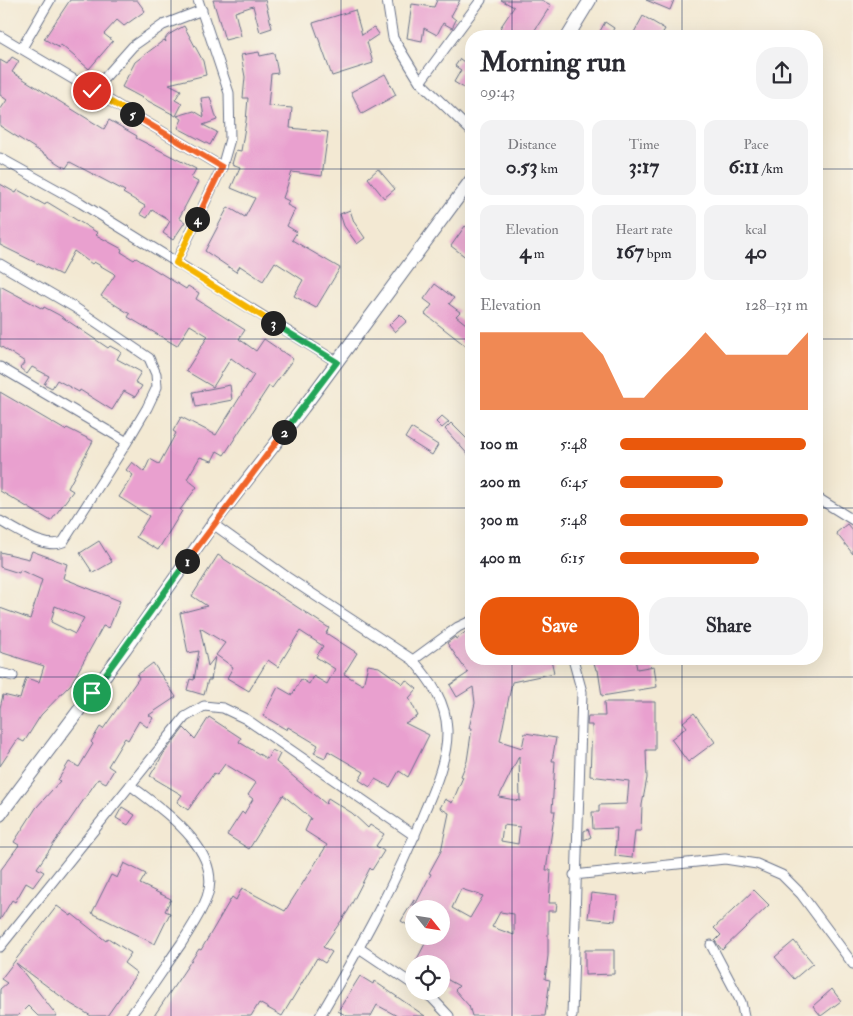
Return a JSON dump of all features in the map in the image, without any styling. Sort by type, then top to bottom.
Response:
[{"type":"main road","points":[[572,30],[590,0]]},
{"type":"main road","points":[[0,815],[125,649],[213,524],[337,362],[465,188]]},
{"type":"street","points":[[22,48],[50,0]]},
{"type":"street","points":[[176,263],[222,167],[230,140],[229,93],[198,0]]},
{"type":"street","points":[[387,0],[393,38],[420,82],[465,125]]},
{"type":"street","points":[[420,82],[481,0]]},
{"type":"street","points":[[92,91],[133,46],[163,25],[202,10]]},
{"type":"street","points":[[0,36],[222,167]]},
{"type":"street","points":[[0,158],[81,203],[337,362]]},
{"type":"street","points":[[0,264],[74,307],[149,358],[156,374],[157,387],[128,442],[63,542],[54,546],[44,543],[0,521]]},
{"type":"street","points":[[0,367],[128,442]]},
{"type":"street","points":[[823,501],[853,520]]},
{"type":"street","points":[[213,524],[287,577],[413,660],[428,678],[443,704],[447,731],[440,775],[415,836],[384,903],[320,1016]]},
{"type":"street","points":[[413,660],[465,624]]},
{"type":"street","points":[[572,1016],[574,875],[582,692],[575,665]]},
{"type":"street","points":[[0,673],[13,676]]},
{"type":"street","points":[[0,947],[185,717],[204,706],[223,708],[246,720],[415,836]]},
{"type":"street","points":[[130,785],[170,815],[190,835],[202,854],[209,873],[208,896],[195,922],[130,1016]]},
{"type":"street","points":[[574,875],[725,859],[757,864],[782,875],[801,894],[853,964]]},
{"type":"street","points":[[711,946],[741,1002],[744,1016]]},
{"type":"street","points":[[359,948],[405,980]]},
{"type":"street","points":[[434,1000],[449,1016]]},
{"type":"building","points":[[70,0],[137,0],[145,11],[124,26],[117,20],[104,34],[113,41],[89,69],[61,45],[60,48],[44,39]]},
{"type":"building","points":[[213,0],[265,0],[272,28],[260,32],[253,6],[235,12],[241,36],[225,40]]},
{"type":"building","points":[[437,0],[460,0],[451,16],[456,20],[452,28],[443,23],[437,35],[424,28],[422,41],[407,38],[412,4],[434,7]]},
{"type":"building","points":[[501,0],[541,0],[551,5],[535,30],[503,30],[500,28],[514,7]]},
{"type":"building","points":[[646,0],[674,0],[670,10]]},
{"type":"building","points":[[355,10],[362,35],[374,27],[379,34],[367,42],[373,63],[332,76],[313,23]]},
{"type":"building","points":[[643,16],[665,29],[664,30],[635,30]]},
{"type":"building","points":[[605,22],[614,28],[613,30],[601,30]]},
{"type":"building","points":[[184,26],[203,61],[206,75],[169,84],[181,90],[175,100],[182,104],[176,116],[122,87],[135,62],[164,40],[166,42],[165,39],[168,35]]},
{"type":"building","points":[[259,52],[260,56],[274,53],[278,73],[271,74],[268,106],[292,108],[290,128],[328,132],[322,176],[292,172],[283,198],[289,201],[287,205],[295,209],[287,226],[297,232],[292,240],[340,268],[316,308],[294,296],[303,280],[275,262],[263,281],[240,266],[236,272],[205,251],[228,207],[245,217],[255,198],[231,188],[240,167],[232,164],[236,150],[241,151],[248,98],[243,98],[245,77],[241,55]]},
{"type":"building","points":[[12,57],[19,61],[12,72],[104,129],[109,120],[137,136],[136,138],[196,169],[191,178],[198,182],[179,218],[185,222],[173,240],[163,233],[170,221],[152,210],[147,218],[140,214],[145,206],[123,193],[125,191],[70,162],[66,168],[0,126],[0,110],[7,100],[0,95],[0,60],[7,64]]},
{"type":"building","points":[[460,59],[465,63],[465,88],[454,82],[461,70],[455,66]]},
{"type":"building","points":[[385,74],[396,95],[362,114],[351,92]]},
{"type":"building","points":[[210,97],[217,120],[203,125],[217,132],[210,145],[178,128],[182,119],[177,116],[194,111],[204,117],[201,98]]},
{"type":"building","points":[[378,169],[395,189],[384,198],[368,178]]},
{"type":"building","points":[[0,184],[16,193],[18,190],[45,205],[47,202],[98,233],[96,235],[122,249],[121,252],[134,260],[136,258],[186,289],[188,286],[199,293],[196,299],[245,330],[239,339],[256,351],[264,339],[293,359],[272,388],[269,386],[224,455],[217,451],[212,461],[200,457],[187,479],[197,487],[180,510],[182,511],[158,550],[136,537],[149,516],[119,497],[133,475],[126,470],[132,462],[144,472],[150,459],[159,464],[176,433],[173,431],[181,417],[216,435],[254,375],[231,358],[213,387],[186,371],[208,336],[190,325],[177,346],[128,317],[130,314],[101,296],[115,275],[94,262],[92,264],[74,251],[61,275],[0,245]]},
{"type":"building","points":[[350,210],[354,222],[365,238],[357,244],[344,226],[340,214]]},
{"type":"building","points":[[465,226],[465,256],[451,246]]},
{"type":"building","points":[[435,284],[454,298],[449,304],[460,312],[456,316],[465,323],[465,345],[425,314],[432,305],[424,299]]},
{"type":"building","points":[[0,286],[43,309],[44,307],[59,315],[108,348],[110,346],[121,352],[117,359],[141,372],[135,382],[142,386],[135,397],[124,391],[112,410],[80,390],[79,392],[57,380],[52,388],[44,384],[49,376],[32,367],[27,374],[20,368],[25,362],[0,346]]},
{"type":"building","points":[[400,314],[407,321],[395,332],[389,325]]},
{"type":"building","points":[[230,385],[232,400],[196,407],[193,392]]},
{"type":"building","points":[[0,392],[65,430],[67,428],[93,441],[68,488],[73,491],[51,521],[0,491]]},
{"type":"building","points":[[442,416],[449,422],[442,428],[436,422]]},
{"type":"building","points":[[451,423],[465,437],[465,451],[445,429]]},
{"type":"building","points":[[411,428],[438,445],[432,455],[405,438]]},
{"type":"building","points":[[847,524],[853,531],[853,554],[836,533]]},
{"type":"building","points":[[99,541],[112,562],[93,573],[80,553]]},
{"type":"building","points":[[32,551],[67,564],[63,578],[120,601],[109,628],[103,626],[71,684],[41,715],[24,742],[18,739],[0,766],[0,708],[3,695],[20,699],[26,678],[39,682],[44,666],[0,652],[0,608],[30,619],[42,580],[20,570],[19,573],[0,567],[0,552],[29,559]],"holes":[[[55,606],[84,618],[75,634],[51,622]]]},
{"type":"building","points":[[218,555],[329,628],[326,633],[357,653],[344,674],[363,685],[368,665],[379,667],[403,684],[406,680],[417,689],[409,698],[418,716],[405,723],[429,735],[408,777],[399,771],[390,787],[375,779],[370,787],[359,780],[364,772],[328,751],[325,758],[314,753],[318,745],[288,727],[287,730],[263,716],[278,687],[292,695],[301,679],[309,684],[313,676],[327,684],[335,669],[316,657],[323,646],[300,631],[278,667],[268,660],[249,691],[227,678],[233,667],[216,655],[225,643],[200,628],[208,666],[215,657],[211,680],[208,680],[204,695],[187,690],[190,679],[194,680],[199,651],[188,653],[180,613],[207,606],[192,596]]},
{"type":"building","points":[[465,632],[465,665],[552,665],[554,673],[512,682],[500,741],[522,748],[525,733],[556,738],[552,761],[555,761],[552,811],[555,811],[546,870],[551,870],[549,903],[557,903],[556,911],[548,911],[548,956],[545,979],[550,980],[545,1016],[472,1016],[469,1006],[455,990],[459,986],[450,981],[450,955],[419,955],[424,945],[450,945],[450,900],[418,900],[441,851],[449,813],[440,808],[445,799],[452,803],[463,777],[461,776],[467,761],[472,728],[469,728],[475,703],[473,687],[457,697],[450,685],[468,673],[447,643]],"holes":[[[519,756],[520,801],[499,797]],[[503,825],[520,827],[518,844],[501,841]],[[461,889],[483,896],[470,918],[452,908]],[[500,912],[514,914],[514,935],[492,927]]]},
{"type":"building","points":[[153,663],[176,697],[149,715],[153,718],[147,727],[139,721],[128,740],[125,738],[108,766],[114,770],[106,783],[98,779],[37,868],[44,872],[33,887],[26,883],[15,902],[12,900],[0,920],[0,871],[19,845],[14,842],[36,808],[60,781],[58,780],[69,762],[79,767],[93,744],[91,742],[100,727],[103,729],[139,678],[137,675]]},
{"type":"building","points":[[595,665],[636,665],[637,669],[654,666],[657,687],[602,696],[598,670],[596,670]]},
{"type":"building","points":[[604,702],[655,702],[655,750],[646,750],[647,778],[642,805],[641,831],[635,831],[632,858],[615,856],[617,828],[593,829],[592,812],[599,812],[599,805],[627,804],[629,781],[590,776],[592,725],[587,725],[588,716],[605,716]]},
{"type":"building","points":[[694,713],[715,742],[688,762],[671,739],[687,727],[683,722]]},
{"type":"building","points":[[209,717],[241,738],[239,742],[267,759],[272,750],[280,754],[276,762],[326,804],[328,798],[352,813],[368,828],[370,825],[384,834],[376,846],[384,851],[372,870],[370,868],[348,911],[323,947],[332,952],[325,963],[317,958],[282,1016],[259,1003],[251,1016],[154,1016],[199,949],[201,950],[232,897],[236,900],[242,888],[285,911],[327,845],[305,831],[311,818],[283,795],[249,849],[227,835],[253,799],[248,795],[256,783],[225,764],[217,775],[214,773],[188,810],[177,802],[182,795],[150,776],[164,753],[184,728],[195,739]]},
{"type":"building","points":[[122,807],[135,815],[128,825],[116,818]]},
{"type":"building","points":[[588,829],[591,837],[584,840],[584,831]]},
{"type":"building","points":[[124,863],[146,874],[140,884],[171,899],[165,911],[170,913],[155,944],[92,913],[111,875],[117,878]]},
{"type":"building","points":[[754,890],[769,905],[722,950],[715,941],[721,935],[714,928]]},
{"type":"building","points":[[591,893],[618,896],[615,921],[588,918]]},
{"type":"building","points":[[57,906],[71,916],[72,914],[106,941],[108,938],[131,953],[124,963],[137,973],[107,1016],[91,1016],[71,1004],[16,963],[57,1016],[38,1016],[28,1006],[18,1016],[0,1016],[0,989],[7,983],[1,979]]},
{"type":"building","points":[[405,915],[405,923],[401,921]]},
{"type":"building","points":[[794,941],[813,963],[794,979],[775,957]]},
{"type":"building","points":[[585,950],[614,950],[614,974],[585,975]]},
{"type":"building","points":[[360,976],[373,984],[374,981],[425,1016],[397,1016],[377,1005],[371,1016],[347,1016],[338,1011]]},
{"type":"building","points":[[832,989],[841,1001],[821,1016],[813,1006]]},
{"type":"route","points":[[92,91],[222,167],[176,263],[337,362],[213,524],[92,693]]}]
